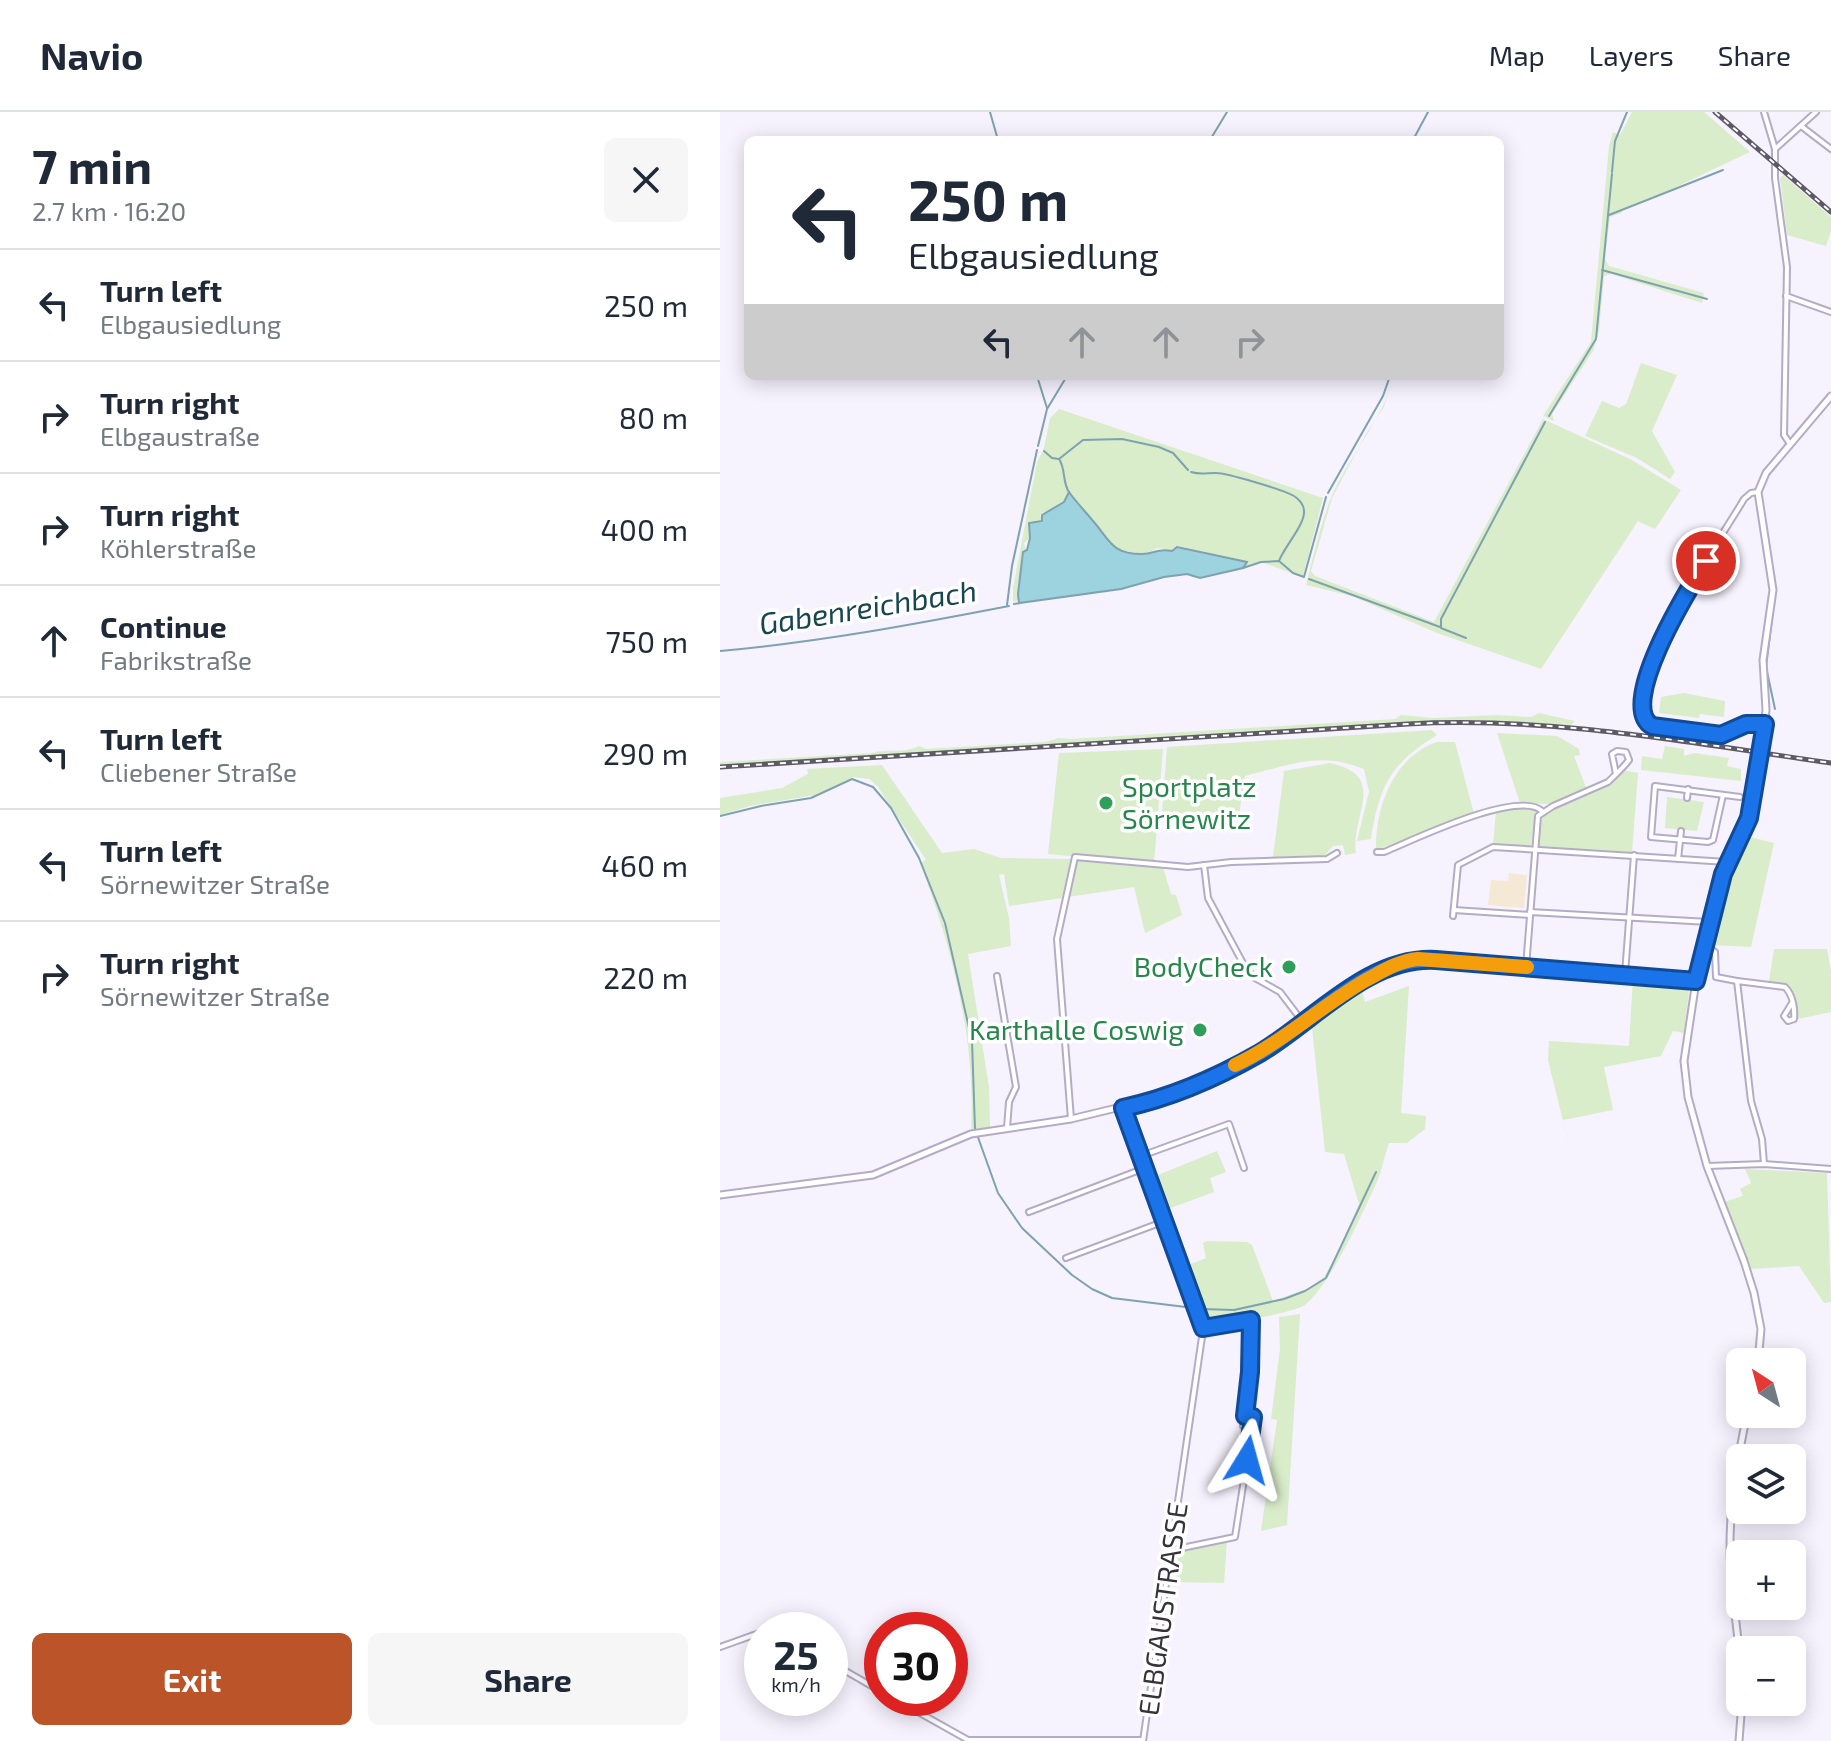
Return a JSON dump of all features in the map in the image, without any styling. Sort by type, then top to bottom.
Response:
[{"type":"street","points":[[1764,112],[1775,149],[1775,178],[1787,267],[1784,435],[1790,444]]},
{"type":"street","points":[[1775,149],[1816,112]]},
{"type":"street","points":[[1801,126],[1831,149]]},
{"type":"street","points":[[1786,296],[1831,312]]},
{"type":"street","points":[[1759,1348],[1761,1329],[1754,1293],[1707,1166],[1689,1101],[1684,1055],[1709,922],[1727,862],[1749,818],[1765,724],[1763,660],[1773,590],[1758,492],[1766,473],[1831,396]]},
{"type":"street","points":[[1758,492],[1744,499],[1678,606],[1648,673],[1643,717],[1652,726],[1721,735],[1746,724],[1765,724]]},
{"type":"street","points":[[1526,967],[1536,821],[1542,811],[1602,786],[1616,774],[1629,760],[1626,752],[1612,754],[1616,774]]},
{"type":"street","points":[[1723,795],[1713,840],[1651,837],[1655,786],[1740,797]]},
{"type":"street","points":[[1687,798],[1688,789]]},
{"type":"street","points":[[1377,852],[1384,852],[1492,810],[1531,806],[1542,811]]},
{"type":"street","points":[[1678,859],[1681,831]]},
{"type":"street","points":[[1453,916],[1458,865],[1493,847],[1727,862]]},
{"type":"street","points":[[1071,1119],[1057,939],[1075,857],[1178,867],[1327,859],[1337,853]]},
{"type":"street","points":[[1625,974],[1634,855]]},
{"type":"street","points":[[1204,865],[1208,898],[1245,967],[1255,978],[1280,992],[1302,1021]]},
{"type":"street","points":[[1454,910],[1709,922]]},
{"type":"street","points":[[1704,944],[1715,952],[1716,977],[1785,987],[1792,1003]]},
{"type":"street","points":[[720,1195],[873,1175],[971,1134],[1071,1119],[1177,1092],[1256,1055],[1340,995],[1407,960],[1696,981]]},
{"type":"street","points":[[997,976],[1016,1087],[1009,1102],[1007,1128]]},
{"type":"street","points":[[1737,981],[1751,1101],[1762,1139],[1764,1164]]},
{"type":"street","name":"ELBGAUSTRASSE","points":[[1123,1108],[1203,1328],[1143,1741]]},
{"type":"street","points":[[1141,1156],[1229,1124],[1244,1168]]},
{"type":"street","points":[[1707,1166],[1764,1164],[1831,1169]]},
{"type":"street","points":[[1029,1212],[1145,1168]]},
{"type":"street","points":[[1066,1258],[1165,1221]]},
{"type":"street","points":[[1172,1550],[1235,1537],[1252,1428],[1243,1426],[1250,1372],[1251,1320],[1203,1328]]},
{"type":"street","points":[[1738,1636],[1731,1569],[1731,1527],[1744,1428]]},
{"type":"street","points":[[720,1647],[744,1638]]},
{"type":"street","points":[[925,1716],[968,1740],[1143,1741]]},
{"type":"street","points":[[1739,1741],[1741,1716]]},
{"type":"shaded area","points":[[1509,873],[1527,875],[1524,908],[1488,905],[1491,880],[1508,881]]},
{"type":"green space","points":[[1632,112],[1704,112],[1750,152],[1610,217],[1605,259],[1609,266],[1704,293],[1702,303],[1611,274],[1604,276],[1599,331],[1593,351],[1552,414],[1554,421],[1543,416],[1591,342],[1609,146],[1613,132],[1620,135]]},
{"type":"green space","points":[[1783,175],[1831,217],[1826,246],[1787,235],[1780,178]]},
{"type":"green space","points":[[1641,363],[1677,375],[1652,431],[1675,472],[1670,479],[1637,458],[1585,436],[1602,401],[1619,408],[1626,404]]},
{"type":"green space","points":[[1059,409],[1323,498],[1303,577],[1261,562],[1243,568],[1247,562],[1158,548],[1145,554],[1123,551],[1111,545],[1101,534],[1043,512],[1040,515],[1042,521],[1030,523],[1030,538],[1024,543],[1026,550],[1023,552],[1018,600],[1013,602],[1037,462],[1044,448],[1050,418]]},
{"type":"green space","points":[[1543,419],[1630,459],[1681,490],[1655,529],[1638,521],[1541,669],[1437,633],[1352,596],[1306,585],[1329,502],[1358,449],[1332,498],[1311,571],[1315,576],[1434,622]]},
{"type":"green space","points":[[1684,693],[1725,701],[1724,717],[1700,714],[1699,718],[1659,713],[1661,697]]},
{"type":"green space","points":[[1539,713],[1575,721],[1571,725],[1476,720],[1404,723],[720,766],[720,762],[872,753],[919,746],[926,749],[1045,742],[1059,738],[1395,719],[1401,715],[1433,718],[1531,717]]},
{"type":"green space","points":[[1432,730],[1437,735],[1398,766],[1383,790],[1371,839],[1357,841],[1369,792],[1364,769],[1333,761],[1291,764],[1245,776],[1239,815],[1203,816],[1162,812],[1167,747]]},
{"type":"green space","points":[[1497,733],[1557,736],[1579,749],[1580,755],[1574,756],[1587,790],[1548,804],[1520,803]]},
{"type":"green space","points":[[1437,742],[1455,742],[1474,814],[1376,850],[1379,818],[1390,786],[1409,759]]},
{"type":"green space","points":[[1665,746],[1684,749],[1684,756],[1694,753],[1729,758],[1727,766],[1741,769],[1741,781],[1641,770],[1642,756],[1662,759]]},
{"type":"green space","name":"Sportplatz Sörnewitz","points":[[1163,749],[1154,864],[1048,854],[1059,753]]},
{"type":"green space","points":[[1330,763],[1348,769],[1358,777],[1363,787],[1356,853],[1345,855],[1343,845],[1333,846],[1324,856],[1273,857],[1284,771]]},
{"type":"green space","points":[[882,765],[942,853],[974,849],[1001,858],[1071,859],[1163,867],[1171,894],[1176,895],[1182,915],[1145,933],[1134,887],[1009,906],[1004,874],[999,875],[1009,918],[1011,946],[968,954],[989,1087],[990,1127],[971,1130],[970,1062],[965,1028],[952,961],[920,863],[926,860],[878,787],[869,779],[853,777],[815,795],[750,806],[720,815],[720,798],[782,788],[808,774],[807,769]]},
{"type":"green space","points":[[1623,770],[1638,773],[1632,853],[1538,847],[1542,815],[1597,791]]},
{"type":"green space","points":[[1667,797],[1704,802],[1697,831],[1665,828]]},
{"type":"green space","points":[[1523,807],[1536,811],[1531,846],[1493,845],[1496,811]]},
{"type":"green space","points":[[1750,837],[1774,843],[1751,947],[1711,945],[1707,942],[1732,863]]},
{"type":"green space","points":[[1774,949],[1827,949],[1831,971],[1831,1012],[1798,1019],[1789,985],[1769,981]]},
{"type":"green space","points":[[1633,978],[1687,987],[1684,1033],[1673,1031],[1661,1056],[1604,1067],[1613,1110],[1563,1120],[1571,1153],[1548,1060],[1549,1041],[1629,1046]]},
{"type":"green space","points":[[1409,986],[1401,1113],[1426,1116],[1425,1129],[1407,1143],[1389,1143],[1378,1179],[1345,1249],[1305,1305],[1258,1318],[1205,1325],[1184,1267],[1206,1258],[1203,1243],[1207,1241],[1247,1242],[1252,1245],[1273,1301],[1309,1288],[1324,1277],[1359,1204],[1344,1154],[1325,1152],[1311,1018],[1361,987],[1365,1002]]},
{"type":"green space","points":[[1217,1151],[1226,1172],[1210,1178],[1214,1192],[1165,1210],[1153,1177]]},
{"type":"green space","points":[[1745,1169],[1827,1173],[1831,1302],[1824,1303],[1799,1266],[1750,1269],[1724,1202],[1743,1196],[1740,1189],[1751,1183]]},
{"type":"green space","points":[[1300,1314],[1287,1525],[1261,1531],[1277,1420],[1271,1419],[1280,1349],[1279,1317]]},
{"type":"green space","points":[[1227,1541],[1224,1583],[1169,1582],[1173,1554]]},
{"type":"water","points":[[1069,492],[1108,540],[1124,552],[1146,554],[1172,551],[1177,547],[1247,562],[1243,568],[1200,578],[1187,574],[1164,577],[1121,589],[1019,603],[1023,552],[1027,550],[1030,538],[1029,523],[1042,521],[1042,515],[1064,502]]},
{"type":"waterway","points":[[990,112],[997,136]]},
{"type":"waterway","name":"Gabenreichbach","points":[[1212,136],[1227,112]]},
{"type":"waterway","points":[[1415,136],[1428,112]]},
{"type":"waterway","points":[[1612,172],[1615,141],[1627,112]]},
{"type":"waterway","points":[[1609,215],[1723,170]]},
{"type":"waterway","points":[[1549,416],[1596,339],[1612,174]]},
{"type":"waterway","points":[[1602,270],[1707,299]]},
{"type":"waterway","points":[[1038,380],[1047,408]]},
{"type":"waterway","name":"Gabenreichbach","points":[[1038,446],[1047,409],[1065,380]]},
{"type":"waterway","points":[[1328,493],[1383,396],[1389,380]]},
{"type":"waterway","points":[[1466,638],[1441,628],[1441,619],[1545,422]]},
{"type":"waterway","points":[[1059,459],[1083,440],[1122,439],[1173,453],[1188,470]]},
{"type":"waterway","name":"Gabenreichbach","points":[[1007,605],[1012,566],[1037,450]]},
{"type":"waterway","points":[[1044,451],[1052,458],[1059,459],[1069,492]]},
{"type":"waterway","points":[[1191,472],[1231,476],[1298,499],[1303,507],[1303,517],[1279,561]]},
{"type":"waterway","points":[[1243,568],[1261,562],[1279,561],[1293,573],[1304,577],[1326,497]]},
{"type":"waterway","points":[[1309,579],[1440,627]]},
{"type":"waterway","points":[[1775,594],[1766,667],[1775,709]]},
{"type":"waterway","points":[[1014,604],[1020,603]]},
{"type":"waterway","name":"Gabenreichbach","points":[[720,651],[865,632],[1009,606]]},
{"type":"waterway","points":[[720,816],[811,798],[852,779],[873,787],[891,808],[919,858],[945,923],[972,1041],[975,1129],[998,1193],[1022,1228],[1072,1275],[1092,1289],[1112,1298],[1234,1310],[1305,1291],[1326,1278],[1376,1172]]},
{"type":"railway","points":[[1715,112],[1831,212]]},
{"type":"railway","points":[[720,767],[1461,723],[1621,733],[1831,763]]},
{"type":"slow traffic","points":[[1235,1065],[1265,1050],[1340,995],[1400,962],[1418,959],[1527,967]]},
{"type":"place","name":"Sportplatz Sörnewitz","points":[[1106,803]]},
{"type":"place","name":"BodyCheck","points":[[1289,967]]},
{"type":"place","name":"Karthalle Coswig","points":[[1200,1030]]},
{"type":"route","points":[[1247,1460],[1253,1417],[1245,1416],[1252,1346],[1251,1320],[1203,1328],[1123,1108],[1177,1092],[1256,1055],[1340,995],[1407,960],[1696,981],[1723,874],[1749,818],[1765,724],[1746,724],[1721,735],[1652,726],[1643,717],[1644,690],[1651,665],[1678,606],[1706,561]]}]
